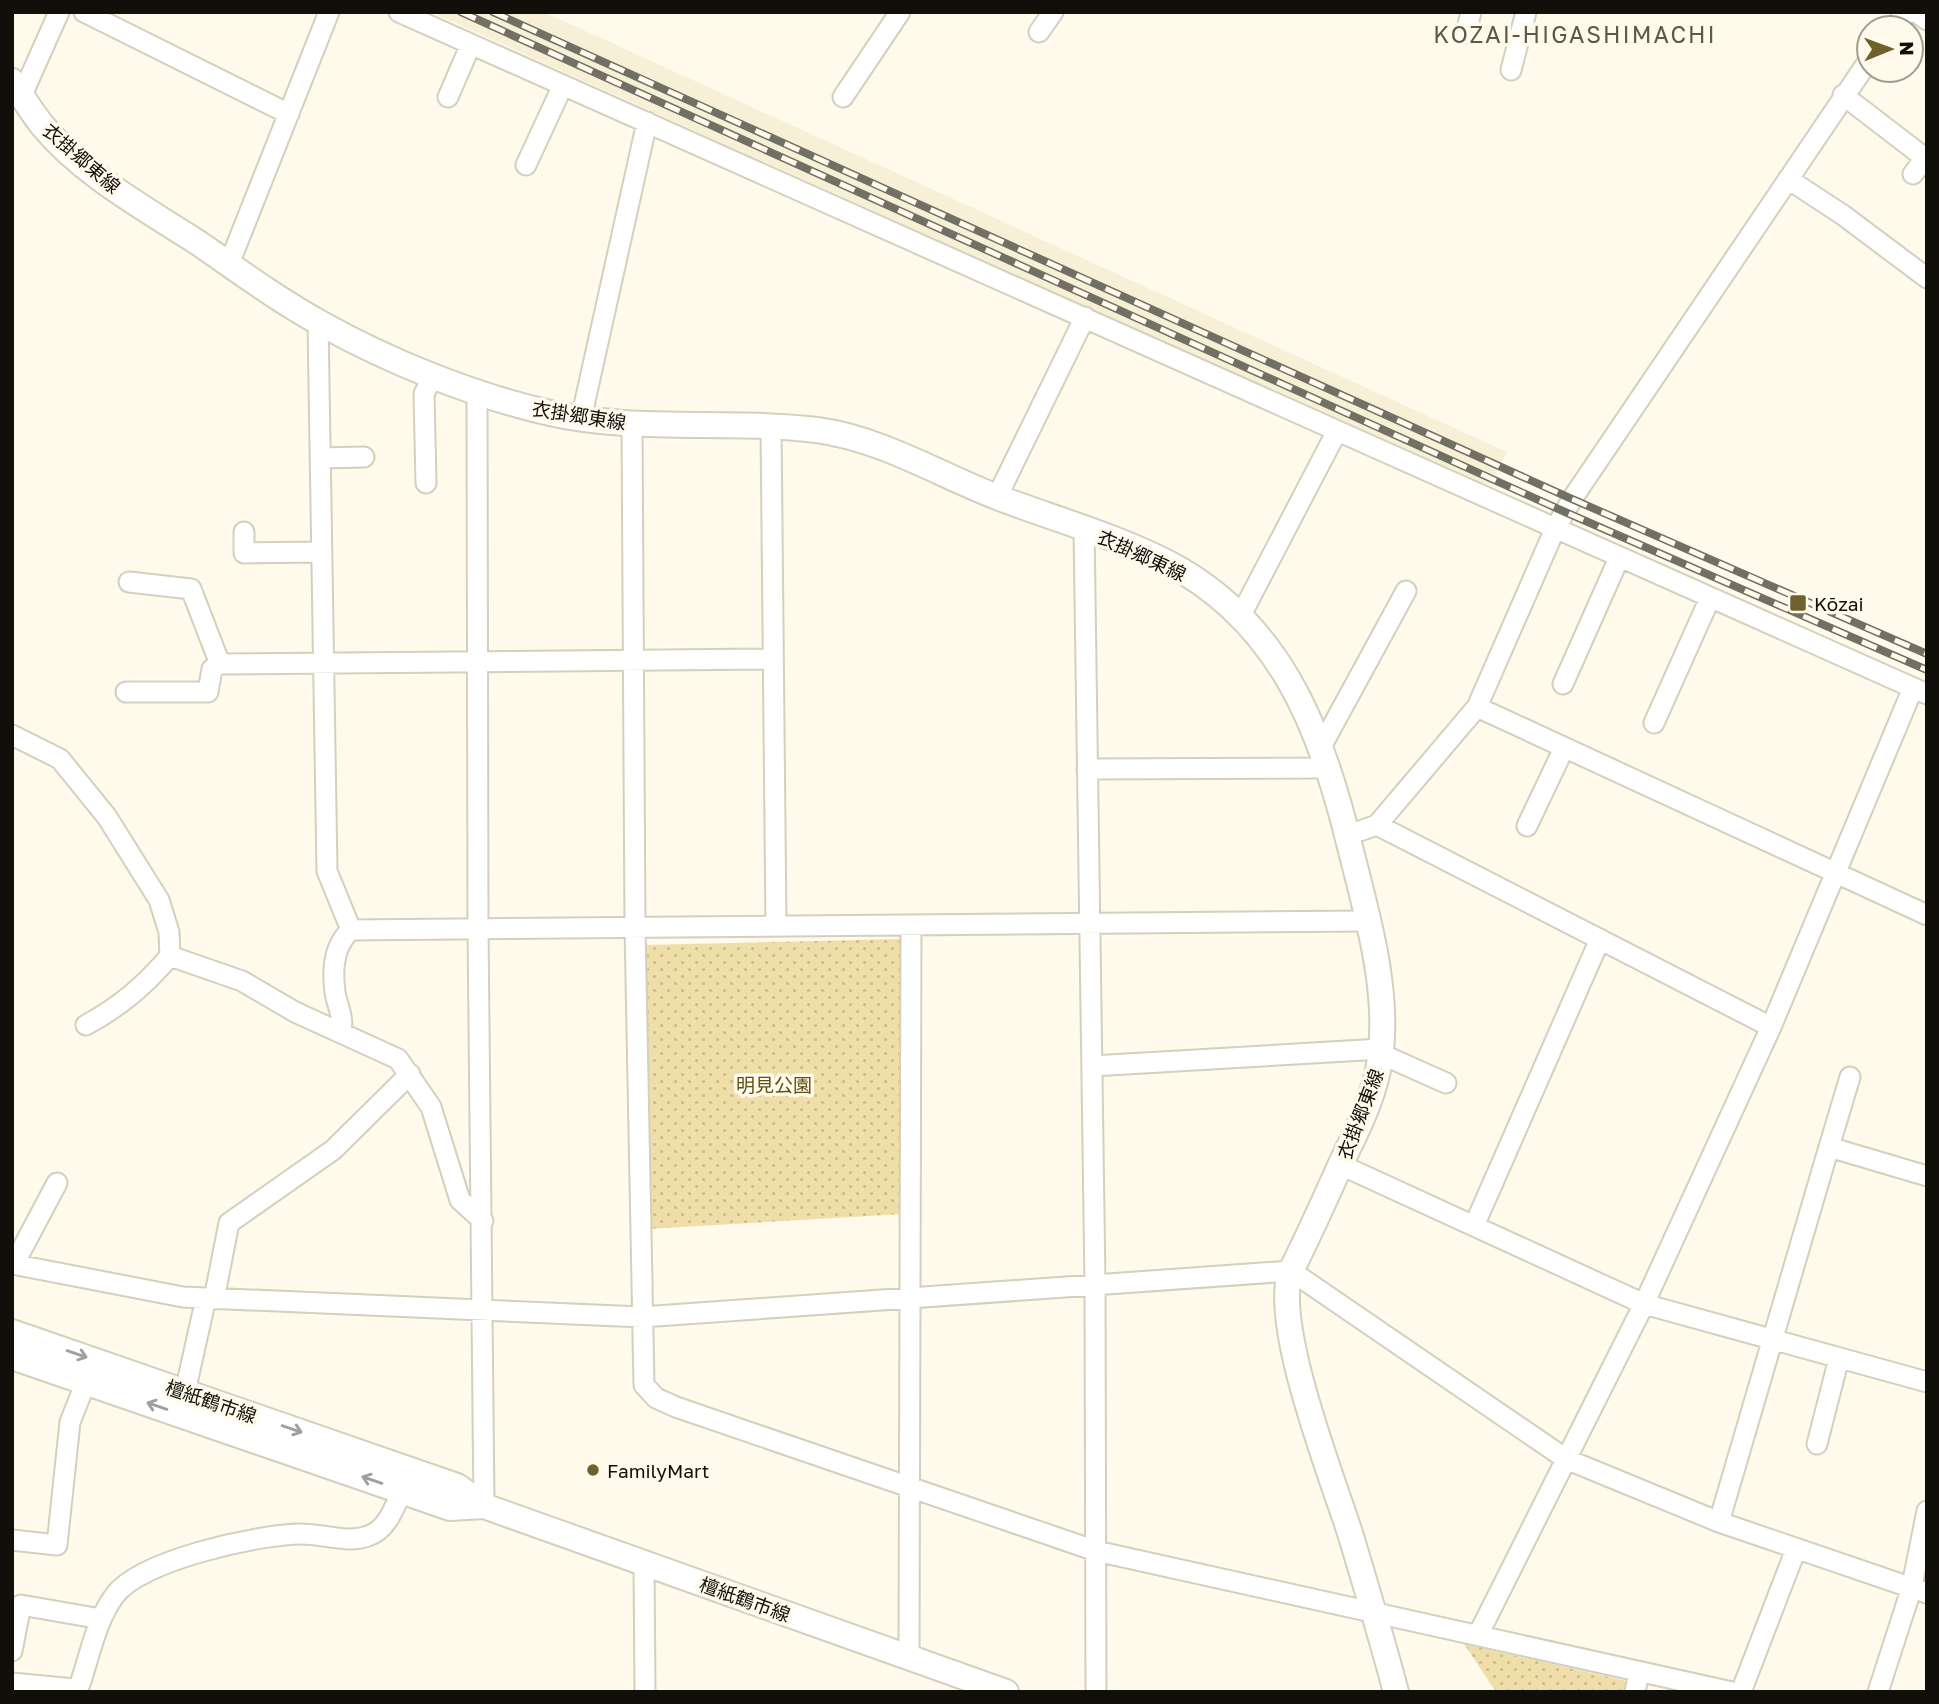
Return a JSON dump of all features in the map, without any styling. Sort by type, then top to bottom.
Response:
[{"type":"main road","name":"衣掛郷東線","points":[[17,88],[43,126],[106,181],[318,322],[371,349],[477,391],[543,412],[632,424],[771,426],[822,431],[875,443],[997,497],[1084,528],[1173,566],[1241,615],[1285,670],[1324,758],[1348,835],[1368,921],[1381,1003],[1381,1052],[1377,1079],[1341,1165],[1291,1271],[1287,1282],[1286,1304],[1294,1347],[1396,1692]]},
{"type":"main road","name":"檀紙鶴市線","points":[[12,1332],[457,1486],[484,1506],[1006,1692]]},
{"type":"main road","name":"檀紙鶴市線","points":[[12,1357],[450,1508],[484,1506]]},
{"type":"street","points":[[17,88],[59,12]]},
{"type":"street","points":[[85,12],[289,114]]},
{"type":"street","points":[[229,264],[330,12]]},
{"type":"street","points":[[399,12],[1920,691],[1835,873],[1771,1027],[1644,1304],[1478,1635]]},
{"type":"street","points":[[843,97],[900,12]]},
{"type":"street","points":[[1466,33],[1471,12]]},
{"type":"street","points":[[1511,70],[1526,12]]},
{"type":"street","points":[[1916,12],[1927,20]]},
{"type":"street","points":[[448,97],[471,44]]},
{"type":"street","points":[[1348,835],[1377,825],[1477,707],[1555,529],[1637,401],[1855,78]]},
{"type":"street","points":[[526,164],[563,85]]},
{"type":"street","points":[[1843,94],[1926,157],[1913,174]]},
{"type":"street","points":[[581,419],[646,122]]},
{"type":"street","points":[[1788,179],[1843,215],[1927,278]]},
{"type":"street","points":[[997,497],[1084,317]]},
{"type":"street","points":[[318,322],[327,871],[351,930]]},
{"type":"street","points":[[426,483],[424,394],[434,374]]},
{"type":"street","points":[[477,391],[478,929],[484,1506]]},
{"type":"street","points":[[632,424],[635,928],[643,1385],[656,1398],[1096,1551],[1732,1692]]},
{"type":"street","points":[[771,426],[776,926]]},
{"type":"street","points":[[1241,615],[1337,431]]},
{"type":"street","points":[[320,458],[364,457]]},
{"type":"street","points":[[1084,528],[1095,1283],[1096,1692]]},
{"type":"street","points":[[244,532],[244,553],[322,552]]},
{"type":"street","points":[[1563,684],[1619,558]]},
{"type":"street","points":[[129,582],[191,590],[220,664]]},
{"type":"street","points":[[1087,769],[1324,758],[1406,591]]},
{"type":"street","points":[[1654,723],[1710,598]]},
{"type":"street","points":[[126,692],[208,692],[212,669],[220,664],[773,659]]},
{"type":"street","points":[[1477,707],[1927,915]]},
{"type":"street","points":[[12,735],[60,759],[107,817],[159,900],[169,932],[170,956],[148,982],[120,1007],[86,1025]]},
{"type":"street","points":[[1527,826],[1564,748]]},
{"type":"street","points":[[1377,825],[1771,1027]]},
{"type":"street","points":[[341,1030],[343,1020],[335,992],[334,971],[341,939],[351,930],[1368,921]]},
{"type":"street","points":[[909,1657],[911,925]]},
{"type":"street","points":[[1474,1226],[1600,939]]},
{"type":"street","points":[[170,956],[232,977],[295,1012],[341,1030],[398,1059],[431,1107],[460,1200],[483,1222]]},
{"type":"street","points":[[1092,1066],[1381,1052],[1446,1083]]},
{"type":"street","points":[[185,1392],[229,1223],[333,1150],[410,1074]]},
{"type":"street","points":[[1719,1522],[1850,1077]]},
{"type":"street","points":[[1829,1147],[1927,1176]]},
{"type":"street","points":[[1341,1165],[1644,1304],[1927,1382]]},
{"type":"street","points":[[57,1183],[13,1264],[144,1291],[210,1298],[484,1313],[642,1317],[1291,1271],[1566,1459],[1719,1522],[1919,1592]]},
{"type":"street","points":[[1817,1444],[1839,1358]]},
{"type":"street","points":[[12,1540],[57,1545],[71,1422],[86,1382]]},
{"type":"street","points":[[12,1683],[74,1689],[80,1684],[101,1619],[116,1593],[153,1568],[218,1547],[270,1535],[303,1534],[352,1539],[370,1536],[388,1522],[402,1491]]},
{"type":"street","points":[[1878,1692],[1919,1592],[1927,1511]]},
{"type":"street","points":[[1741,1692],[1796,1549]]},
{"type":"street","points":[[644,1563],[645,1692]]},
{"type":"street","points":[[12,1651],[21,1605],[101,1619]]},
{"type":"street","points":[[1635,1692],[1639,1672]]},
{"type":"shaded area","points":[[431,12],[544,12],[1507,452],[1488,488]]},
{"type":"green space","name":"明見公園","points":[[902,939],[902,1214],[648,1229],[646,945]]},
{"type":"green space","points":[[1464,1644],[1635,1683],[1633,1692],[1496,1692]]},
{"type":"railway","points":[[461,12],[1565,512],[1927,670]]},
{"type":"railway","points":[[493,12],[1572,499],[1927,654]]},
{"type":"place","name":"Kōzai","points":[[1798,603]]},
{"type":"place","name":"FamilyMart","points":[[593,1470]]},
{"type":"district","name":"KOZAI-HIGASHIMACHI","points":[[1575,34]]}]
